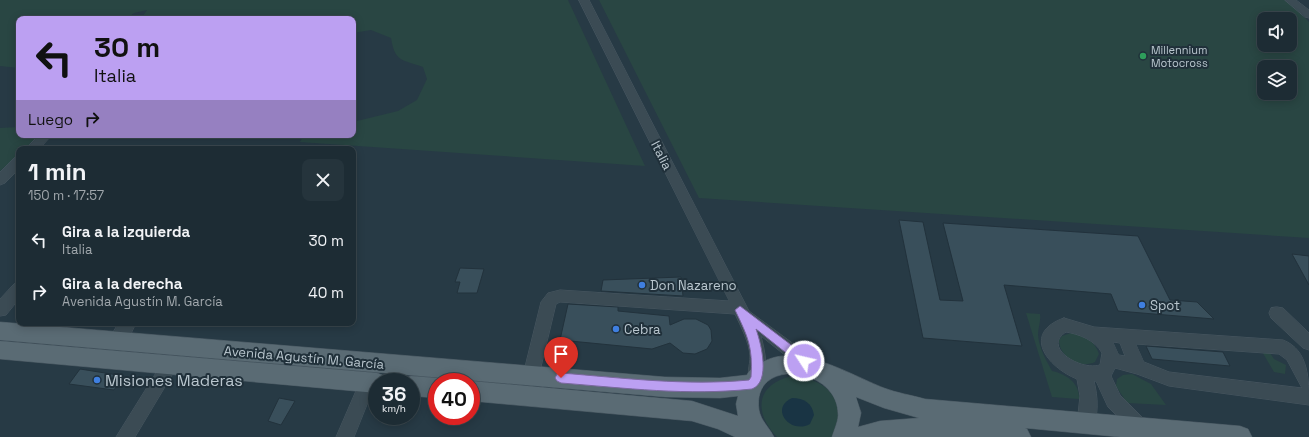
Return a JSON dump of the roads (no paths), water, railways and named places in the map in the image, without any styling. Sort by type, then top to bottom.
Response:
[{"type":"main road","name":"Avenida Agustín M. García","points":[[0,331],[665,387],[720,388],[754,382]]},
{"type":"main road","name":"Avenida Agustín M. García","points":[[0,350],[368,383]]},
{"type":"main road","points":[[762,437],[750,418],[748,404],[754,382],[768,369],[780,364],[796,362],[884,398],[925,409],[1240,437]]},
{"type":"main road","points":[[818,370],[837,383],[846,396],[851,410],[849,427],[844,437]]},
{"type":"main road","points":[[480,392],[692,411],[719,418],[740,427],[757,437]]},
{"type":"main road","points":[[861,437],[900,429],[926,429],[1019,437]]},
{"type":"street","name":"Italia","points":[[584,0],[755,341],[758,356],[754,382]]},
{"type":"street","points":[[1290,0],[1309,15]]},
{"type":"street","points":[[35,146],[43,138]]},
{"type":"street","points":[[0,180],[16,164]]},
{"type":"street","points":[[0,310],[16,291]]},
{"type":"street","points":[[531,375],[549,302],[552,298],[560,296],[739,309]]},
{"type":"street","name":"Italia","points":[[739,309],[786,348],[818,370]]},
{"type":"street","points":[[1277,313],[1309,343]]},
{"type":"street","points":[[1309,385],[1293,355],[1284,347],[1094,334],[1074,326],[1064,325],[1056,328],[1050,333],[1048,340],[1052,352],[1063,364],[1084,374],[1106,367],[1138,367],[1168,379],[1309,397]]},
{"type":"street","points":[[116,341],[126,326]]},
{"type":"street","points":[[1094,334],[1107,346],[1106,367],[1114,401],[1142,429]]},
{"type":"street","points":[[1125,336],[1138,367]]},
{"type":"street","points":[[125,437],[170,365]]},
{"type":"street","points":[[1084,374],[1089,396],[1086,424]]},
{"type":"street","points":[[344,437],[368,392]]},
{"type":"water","points":[[792,398],[804,400],[809,404],[814,415],[810,424],[796,426],[789,423],[785,419],[782,414],[782,408],[785,402]]},
{"type":"place","name":"Millennium Motocross","points":[[1143,56]]},
{"type":"place","name":"Don Nazareno","points":[[642,285]]},
{"type":"place","name":"Spot","points":[[1142,305]]},
{"type":"place","name":"Cebra","points":[[616,329]]},
{"type":"place","name":"Misiones Maderas","points":[[97,380]]}]
